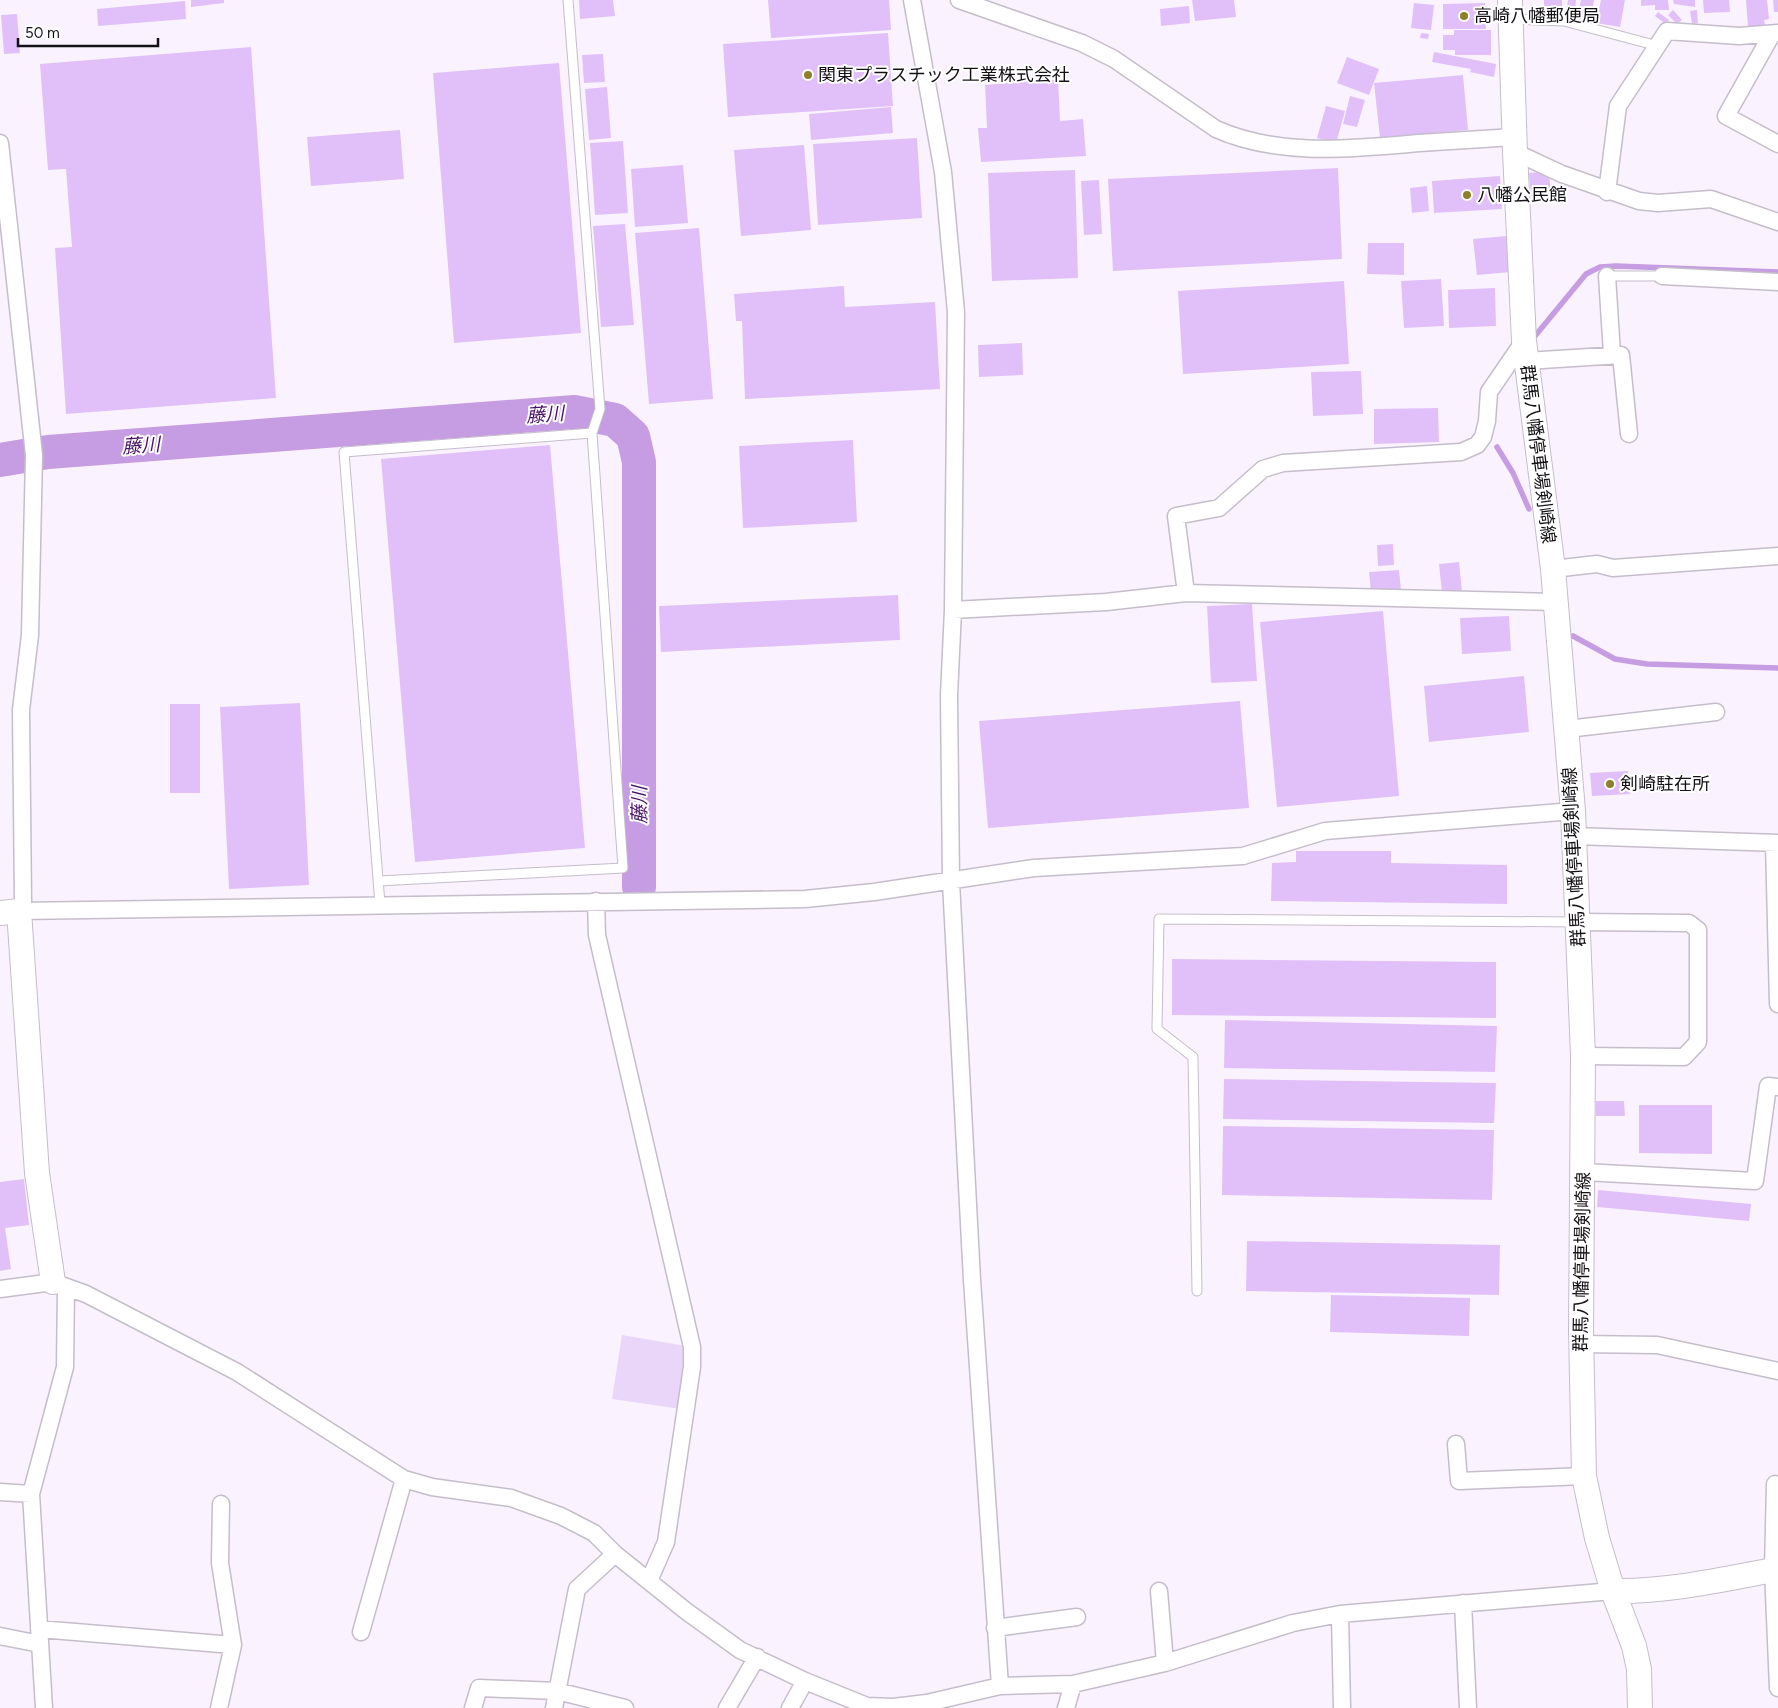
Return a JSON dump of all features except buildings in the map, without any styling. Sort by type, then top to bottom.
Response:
[{"type":"main road","name":"群馬八幡停車場剣崎線","points":[[1511,9],[1514,145],[1525,351],[1553,569],[1573,811],[1583,1056],[1581,1344],[1584,1476],[1597,1538],[1613,1591],[1634,1646],[1639,1669],[1640,1708]]},
{"type":"main road","points":[[10,912],[36,1173],[60,1285]]},
{"type":"main road","points":[[1613,1591],[1635,1592],[1690,1586],[1775,1569]]},
{"type":"street","points":[[912,0],[943,172],[956,312],[953,610],[949,695],[951,882],[972,1280],[1000,1686]]},
{"type":"street","points":[[959,0],[1082,43],[1114,59],[1216,129],[1248,141],[1328,150],[1514,145],[1562,174],[1607,192],[1639,202],[1658,203],[1711,199],[1778,222]]},
{"type":"street","points":[[1607,192],[1618,106],[1667,31],[1739,36],[1775,33]]},
{"type":"street","points":[[1775,33],[1726,116],[1778,144]]},
{"type":"street","points":[[0,143],[34,455],[30,635],[21,710],[23,902],[10,912]]},
{"type":"street","points":[[1607,276],[1612,354]]},
{"type":"street","points":[[1662,276],[1778,282]]},
{"type":"street","points":[[1186,594],[1176,516],[1219,508],[1263,469],[1283,463],[1461,452],[1471,449],[1483,437],[1487,421],[1488,392],[1525,351],[1622,355],[1629,434]]},
{"type":"street","points":[[1553,569],[1597,564],[1613,568],[1778,556]]},
{"type":"street","points":[[953,610],[1106,602],[1186,594],[1556,602]]},
{"type":"street","points":[[1567,729],[1716,712]]},
{"type":"street","points":[[10,912],[380,904],[805,899],[951,882],[1034,868],[1243,856],[1325,831],[1573,811]]},
{"type":"street","points":[[1574,836],[1776,843],[1778,1004]]},
{"type":"street","points":[[596,901],[597,935],[692,1347],[692,1367],[666,1542],[650,1581]]},
{"type":"street","points":[[1577,922],[1689,923],[1698,930],[1698,1042],[1684,1057],[1583,1056]]},
{"type":"street","points":[[1583,1172],[1755,1181],[1768,1086],[1778,1086]]},
{"type":"street","points":[[44,1708],[31,1494],[64,1367],[60,1285]]},
{"type":"street","points":[[0,1289],[60,1285],[86,1294],[237,1372],[404,1479],[432,1487],[511,1498],[561,1516],[594,1533],[615,1554],[686,1611],[740,1650],[805,1681],[867,1706],[893,1707],[927,1703],[1000,1686],[1073,1684],[1165,1663],[1293,1623],[1340,1614],[1613,1591]]},
{"type":"street","points":[[1581,1344],[1657,1345],[1778,1371]]},
{"type":"street","points":[[1456,1444],[1459,1481],[1584,1476]]},
{"type":"street","points":[[361,1632],[404,1479]]},
{"type":"street","points":[[1775,1484],[1778,1688]]},
{"type":"street","points":[[0,1492],[31,1494]]},
{"type":"street","points":[[219,1708],[234,1645],[220,1563],[221,1504]]},
{"type":"street","points":[[554,1708],[576,1589],[615,1554]]},
{"type":"street","points":[[1159,1591],[1165,1663]]},
{"type":"street","points":[[1463,1603],[1468,1708]]},
{"type":"street","points":[[1340,1614],[1342,1708]]},
{"type":"street","points":[[995,1628],[1077,1617]]},
{"type":"street","points":[[0,1636],[40,1636],[234,1645]]},
{"type":"street","points":[[727,1708],[757,1657]]},
{"type":"street","points":[[790,1708],[805,1681]]},
{"type":"street","points":[[1066,1708],[1073,1684]]},
{"type":"street","points":[[474,1708],[479,1688],[556,1692],[626,1708]]},
{"type":"lane","points":[[379,881],[622,868],[592,433],[600,409],[568,0]]},
{"type":"lane","points":[[1511,9],[1658,46]]},
{"type":"lane","points":[[1607,276],[1662,276]]},
{"type":"lane","points":[[380,904],[344,452],[592,433]]},
{"type":"lane","points":[[1196,1291],[1193,1057],[1157,1029],[1159,919],[1577,922]]},
{"type":"shaded area","points":[[622,1335],[686,1346],[681,1409],[612,1399]]},
{"type":"waterway","points":[[1535,336],[1586,274],[1600,267],[1778,272]]},
{"type":"waterway","name":"藤川","points":[[0,460],[48,452],[574,412],[615,420],[633,436],[639,462],[639,887]]},
{"type":"waterway","points":[[1497,447],[1513,473],[1529,509]]},
{"type":"waterway","points":[[1573,636],[1615,659],[1647,664],[1778,668]]},
{"type":"place","name":"高崎八幡郵便局","points":[[1464,16]]},
{"type":"place","name":"関東プラスチック工業株式会社","points":[[808,75]]},
{"type":"place","name":"八幡公民館","points":[[1467,195]]},
{"type":"place","name":"剣崎駐在所","points":[[1610,784]]}]
